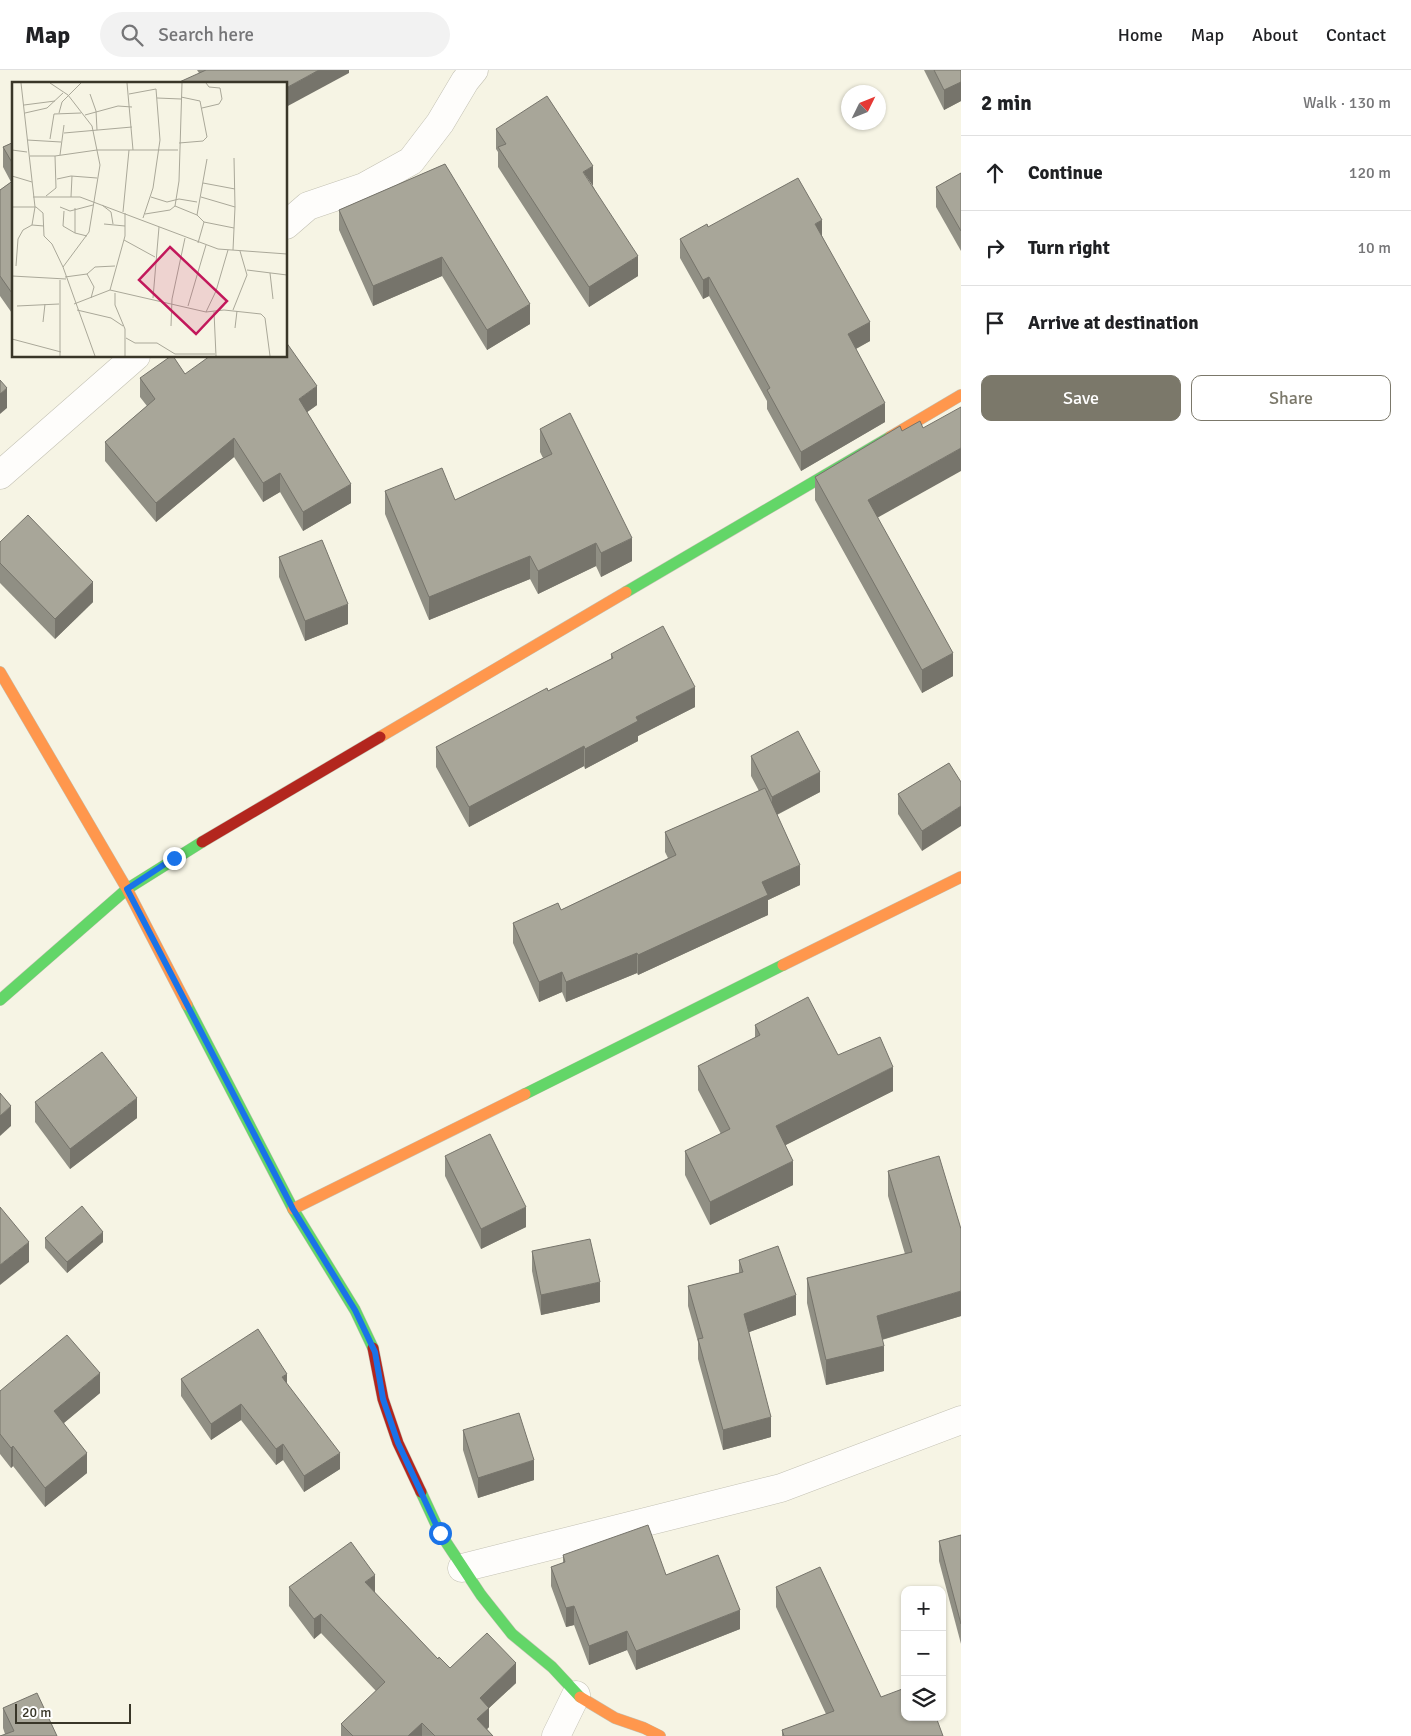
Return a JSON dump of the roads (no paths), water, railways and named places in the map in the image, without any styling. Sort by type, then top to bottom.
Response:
[{"type":"street","points":[[288,223],[308,206],[364,187],[411,161],[440,123],[465,80],[474,70]]},
{"type":"street","points":[[0,475],[134,358]]},
{"type":"street","points":[[0,1000],[127,889],[174,858],[961,395]]},
{"type":"street","points":[[0,672],[127,889],[293,1209],[355,1310],[375,1352],[383,1399],[398,1443],[440,1533],[462,1568],[512,1634],[552,1667],[576,1695],[615,1718],[660,1736]]},
{"type":"street","points":[[293,1209],[961,877]]},
{"type":"street","points":[[462,1568],[781,1488],[961,1420]]},
{"type":"street","points":[[556,1736],[576,1695]]}]
